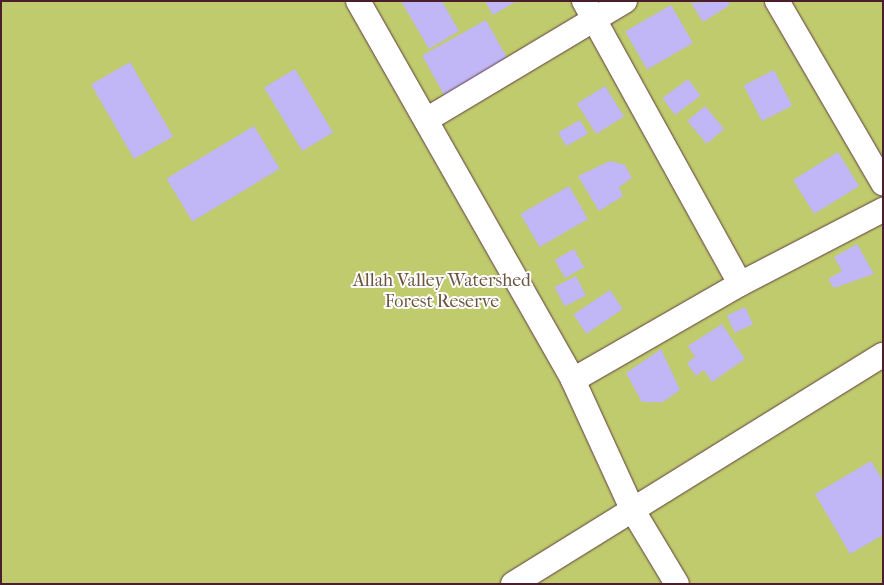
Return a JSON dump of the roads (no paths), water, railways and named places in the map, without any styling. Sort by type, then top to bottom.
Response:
[{"type":"street","points":[[358,1],[573,380],[632,509],[677,584]]},
{"type":"street","points":[[426,120],[589,11],[625,1]]},
{"type":"street","points":[[777,1],[883,183]]},
{"type":"street","points":[[589,11],[740,284]]},
{"type":"street","points":[[573,380],[740,284],[883,210]]},
{"type":"street","points":[[513,584],[883,355]]},
{"type":"park label","name":"Allah Valley Watershed Forest Reserve","points":[[442,292]]}]
